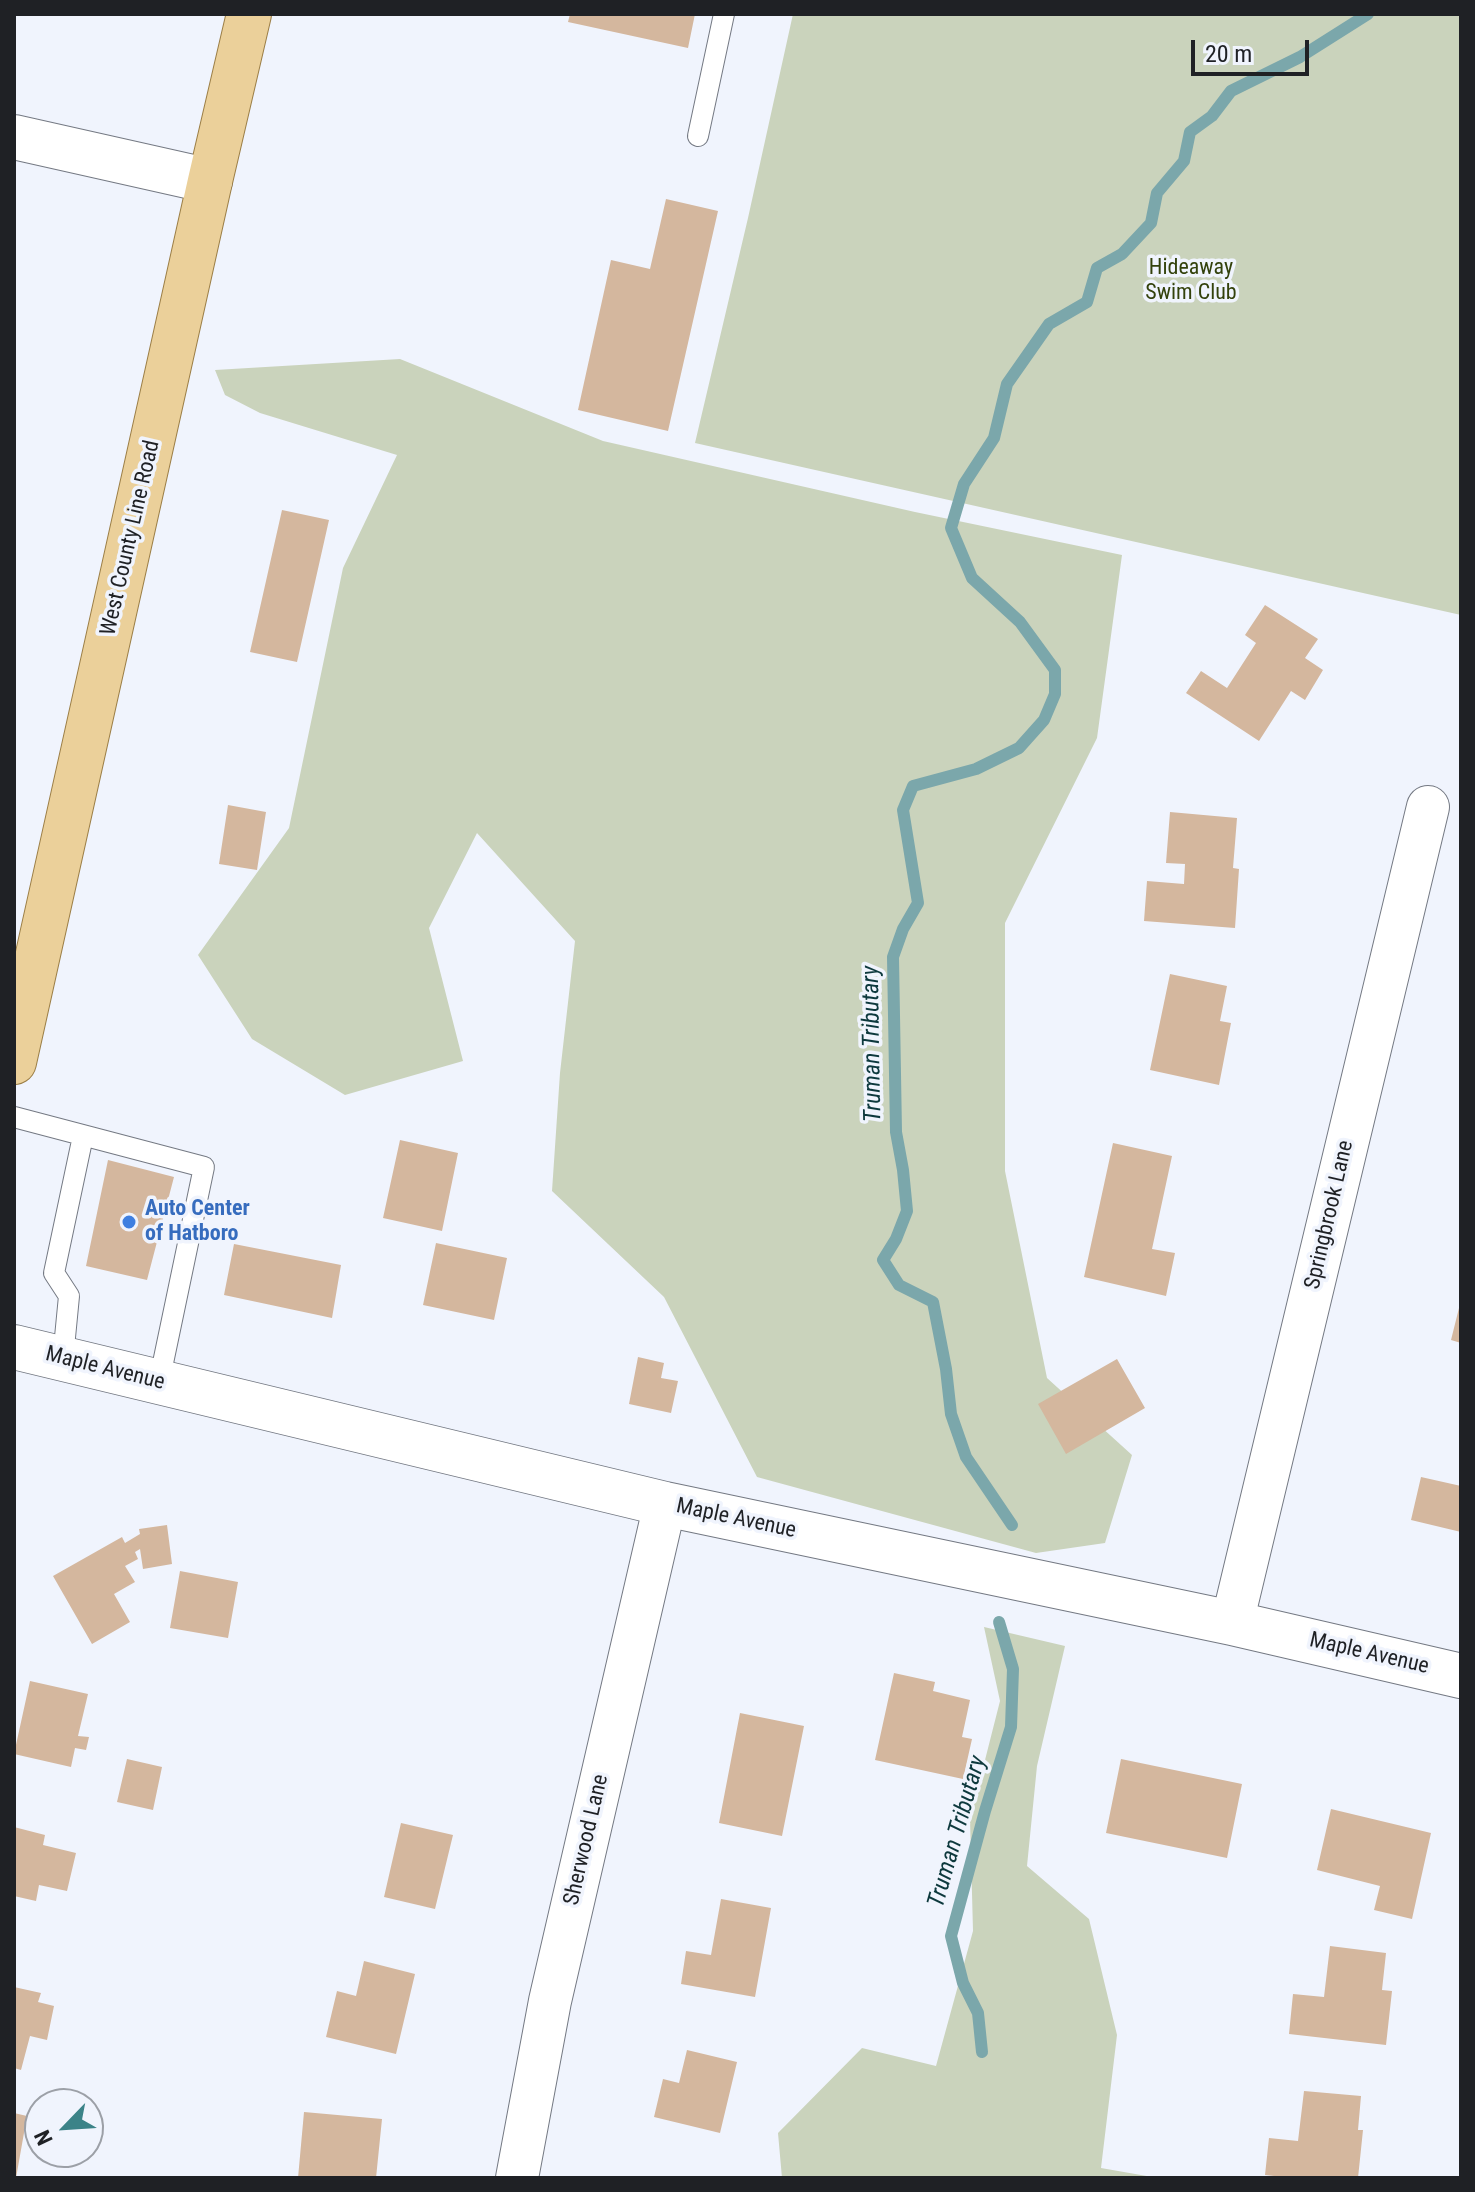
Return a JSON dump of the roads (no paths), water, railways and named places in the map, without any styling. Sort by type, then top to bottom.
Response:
[{"type":"main road","name":"West County Line Road","points":[[14,1062],[249,14]]},
{"type":"street","points":[[14,137],[210,181]]},
{"type":"street","name":"Springbrook Lane","points":[[1232,1623],[1428,807]]},
{"type":"street","name":"Maple Avenue","points":[[14,1347],[665,1504],[1232,1623],[1461,1676]]},
{"type":"street","name":"Sherwood Lane","points":[[517,2178],[550,2001],[665,1504]]},
{"type":"lane","points":[[698,136],[724,14]]},
{"type":"lane","points":[[14,1117],[204,1167],[159,1382]]},
{"type":"lane","points":[[63,1358],[69,1296],[54,1273],[83,1136]]},
{"type":"waterway","name":"Truman Tributary","points":[[1012,1525],[966,1457],[951,1414],[933,1302],[899,1285],[883,1260],[896,1239],[907,1211],[896,1132],[893,957],[903,929],[918,903],[903,810],[913,786],[976,769],[1019,748],[1044,720],[1055,694],[1055,670],[1020,622],[972,578],[951,528],[964,484],[994,438],[1007,384],[1049,324],[1087,302],[1097,268],[1122,254],[1151,223],[1157,193],[1184,161],[1190,132],[1212,116],[1231,91],[1300,57],[1368,14]]},
{"type":"waterway","name":"Truman Tributary","points":[[982,2052],[978,2013],[963,1983],[951,1936],[1011,1727],[1013,1669],[999,1622]]},
{"type":"place","name":"Auto Center of Hatboro","points":[[129,1222]]},
{"type":"park label","name":"Hideaway Swim Club","points":[[1191,280]]}]
